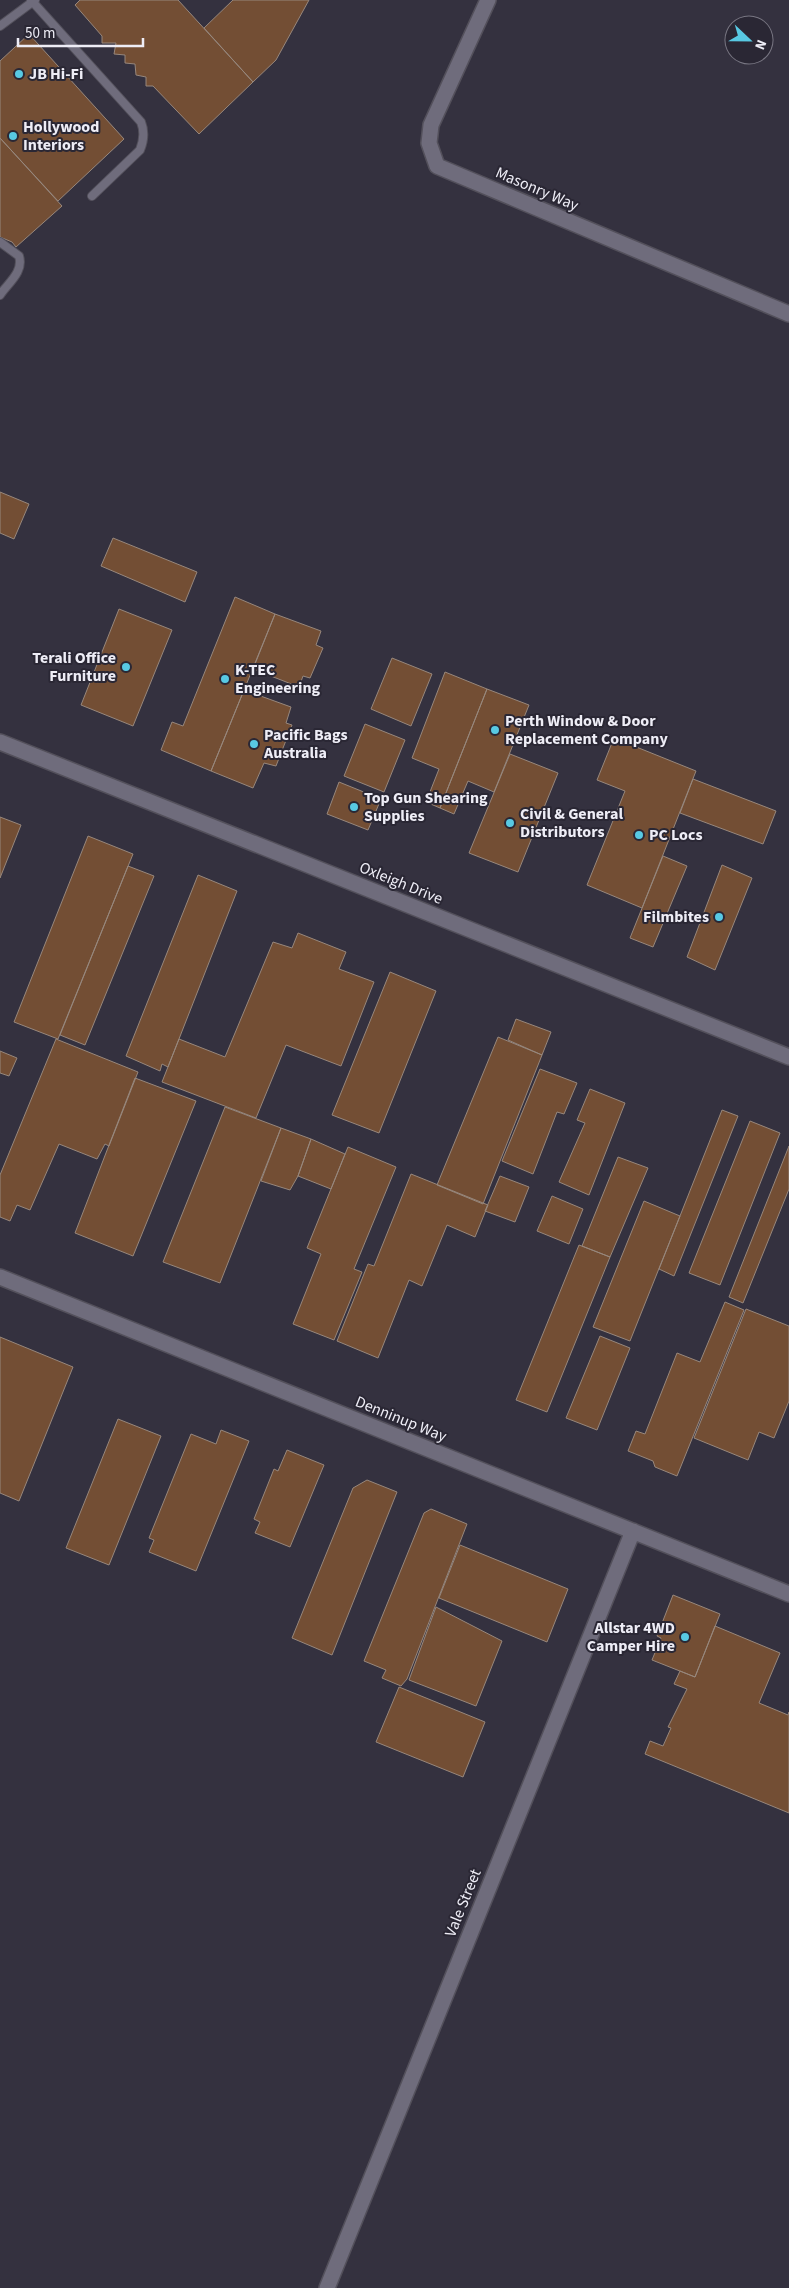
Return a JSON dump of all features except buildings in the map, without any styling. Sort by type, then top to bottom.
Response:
[{"type":"street","name":"Masonry Way","points":[[488,0],[432,126],[429,143],[437,166],[789,314]]},
{"type":"street","name":"Oxleigh Drive","points":[[0,742],[789,1057]]},
{"type":"street","name":"Denninup Way","points":[[0,1277],[789,1594]]},
{"type":"street","name":"Vale Street","points":[[326,2288],[633,1531]]},
{"type":"lane","points":[[0,26],[33,1],[141,122],[144,130],[140,150],[92,196]]},
{"type":"lane","points":[[0,242],[19,256],[20,266],[16,275],[0,295]]},
{"type":"place","name":"JB Hi-Fi","points":[[19,74]]},
{"type":"place","name":"Hollywood Interiors","points":[[13,136]]},
{"type":"place","name":"Terali Office Furniture","points":[[126,667]]},
{"type":"place","name":"K-TEC Engineering","points":[[225,679]]},
{"type":"place","name":"Perth Window & Door Replacement Company","points":[[495,730]]},
{"type":"place","name":"Pacific Bags Australia","points":[[254,744]]},
{"type":"place","name":"Top Gun Shearing Supplies","points":[[354,807]]},
{"type":"place","name":"Civil & General Distributors","points":[[510,823]]},
{"type":"place","name":"PC Locs","points":[[639,835]]},
{"type":"place","name":"Filmbites","points":[[719,917]]},
{"type":"place","name":"Allstar 4WD Camper Hire","points":[[685,1637]]}]
